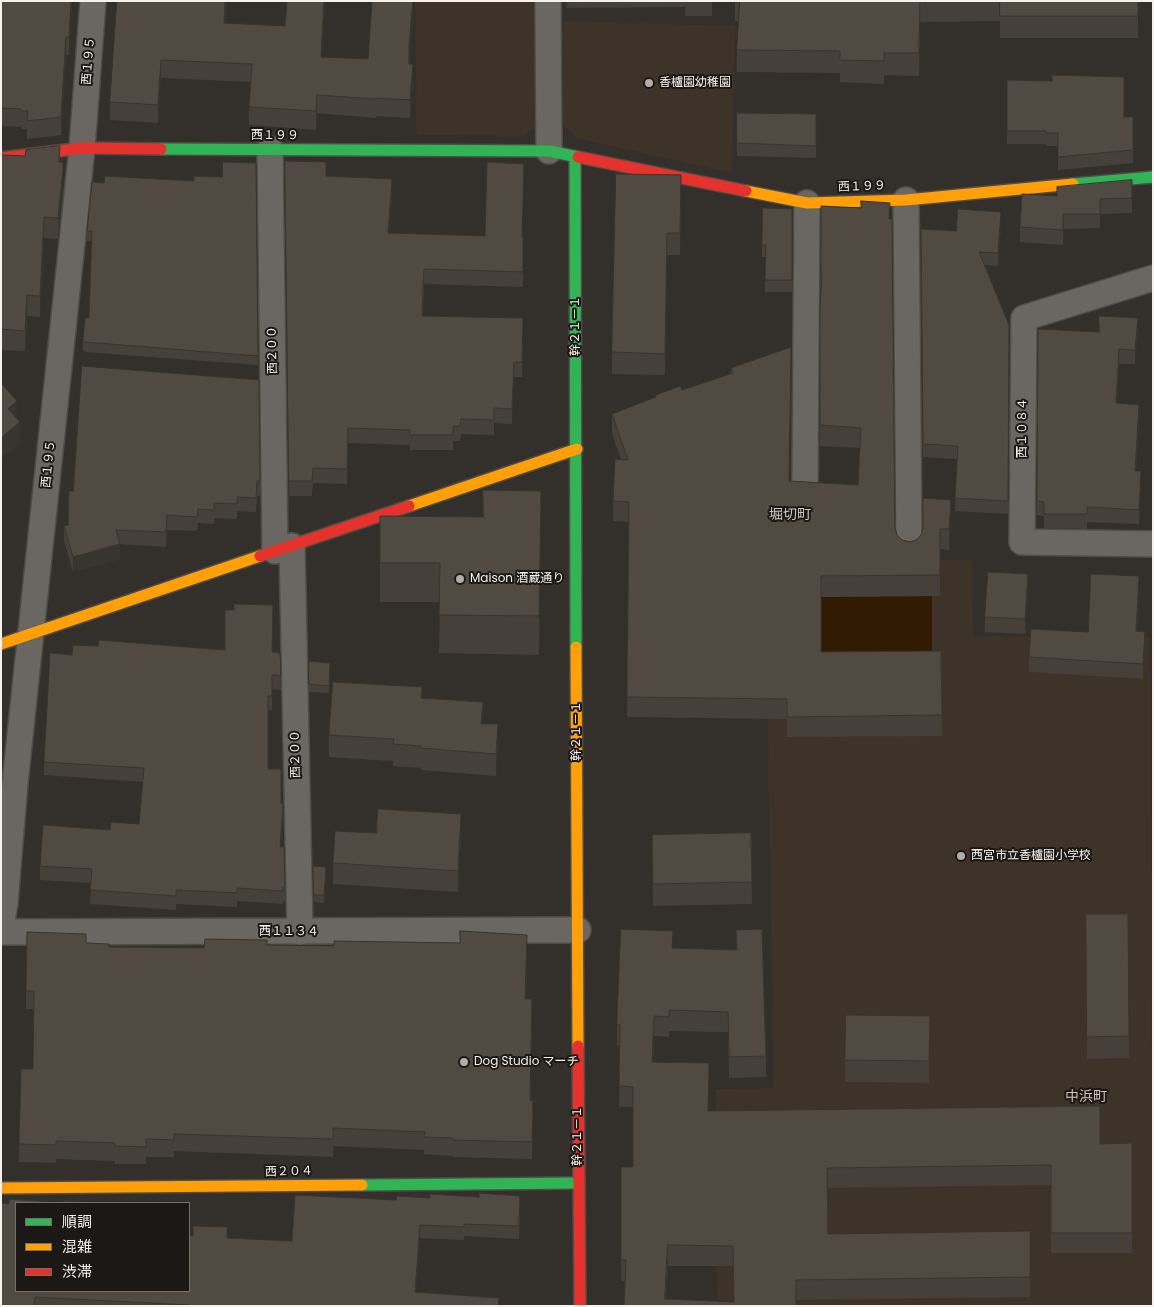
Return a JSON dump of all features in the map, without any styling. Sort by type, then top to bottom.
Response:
[{"type":"street","name":"西１９５","points":[[1,926],[6,903],[31,634],[69,365],[93,1]]},
{"type":"street","points":[[548,1],[549,151]]},
{"type":"street","name":"西１９９","points":[[1,158],[82,148],[549,151],[807,203],[906,200],[1153,177]]},
{"type":"street","name":"西２００","points":[[270,149],[263,380],[283,549],[300,932]]},
{"type":"street","name":"幹２１－１","points":[[575,157],[580,1306]]},
{"type":"street","points":[[906,200],[908,548]]},
{"type":"street","points":[[805,481],[807,203]]},
{"type":"street","name":"西１０８４","points":[[1153,278],[1024,318],[1022,542],[1153,544]]},
{"type":"street","points":[[1,644],[577,449]]},
{"type":"street","name":"西１１３４","points":[[1,932],[578,930]]},
{"type":"street","name":"西２０４","points":[[1,1188],[578,1183]]},
{"type":"shaded area","name":"香櫨園幼稚園","points":[[415,1],[539,1],[539,31],[564,32],[564,21],[735,26],[732,173],[576,138],[563,124],[564,42],[539,42],[538,124],[525,136],[417,135]]},
{"type":"shaded area","name":"西宮市立香櫨園小学校","points":[[765,559],[972,560],[973,636],[1150,637],[1153,1306],[718,1306],[716,1089],[774,1088]]},
{"type":"shaded area","points":[[932,596],[932,672],[821,672],[821,597]]},
{"type":"building","points":[[1,1],[71,1],[69,37],[66,37],[61,117],[27,121],[28,111],[1,108]]},
{"type":"building","points":[[117,1],[225,1],[224,23],[285,26],[287,1],[324,1],[321,57],[368,59],[372,1],[413,1],[409,44],[409,64],[413,64],[410,100],[317,95],[316,111],[249,107],[252,64],[161,60],[158,105],[110,102]]},
{"type":"building","points":[[740,1],[920,1],[919,53],[884,53],[884,61],[840,60],[840,51],[737,50]]},
{"type":"building","points":[[1000,1],[1138,1],[1138,16],[1000,16]]},
{"type":"building","points":[[1052,75],[1124,77],[1124,117],[1133,117],[1133,150],[1058,157],[1058,133],[1046,133],[1046,131],[1007,131],[1007,80],[1052,81]]},
{"type":"building","points":[[737,113],[816,114],[816,146],[737,143]]},
{"type":"building","points":[[60,146],[59,162],[63,162],[63,169],[58,218],[44,217],[40,296],[27,295],[25,331],[1,329],[1,155],[25,156],[26,150]]},
{"type":"building","points":[[285,161],[326,162],[326,176],[392,179],[388,233],[485,236],[487,162],[524,164],[523,272],[424,269],[422,316],[523,318],[522,362],[514,362],[512,409],[494,408],[494,420],[461,419],[460,426],[453,426],[453,435],[410,435],[410,430],[348,428],[347,469],[313,468],[312,481],[289,481]]},
{"type":"building","points":[[223,162],[256,163],[258,356],[83,341],[85,318],[89,318],[92,231],[87,231],[92,182],[104,183],[105,176],[194,181],[194,176],[222,177]]},
{"type":"building","points":[[616,174],[681,175],[680,233],[667,233],[665,354],[612,352]]},
{"type":"building","points":[[1132,180],[1132,198],[1100,199],[1100,214],[1063,214],[1063,230],[1020,227],[1022,194],[1057,196],[1057,187]]},
{"type":"building","points":[[861,201],[890,203],[889,219],[892,219],[895,528],[897,535],[902,540],[910,542],[916,540],[921,535],[923,528],[923,498],[951,500],[949,529],[940,529],[940,575],[821,576],[821,652],[941,651],[942,715],[787,717],[787,699],[627,697],[629,502],[613,501],[615,459],[628,460],[612,414],[680,386],[682,390],[733,373],[731,368],[791,347],[789,481],[858,485],[861,428],[820,425],[821,206],[861,208]]},
{"type":"building","points":[[763,208],[792,209],[792,280],[765,280],[766,245],[762,245]]},
{"type":"building","points":[[958,209],[1001,212],[998,253],[979,252],[1009,325],[1008,501],[955,498],[958,446],[923,444],[921,229],[956,231]]},
{"type":"building","points":[[1099,316],[1138,318],[1135,350],[1119,349],[1116,403],[1139,405],[1135,471],[1141,471],[1139,510],[1087,507],[1087,514],[1044,514],[1044,502],[1037,501],[1038,329],[1099,332]]},
{"type":"building","points":[[82,366],[259,380],[260,481],[257,481],[256,498],[237,497],[237,504],[214,503],[214,510],[198,509],[197,517],[167,515],[166,532],[116,530],[120,544],[73,557],[64,526],[68,525],[69,491],[73,491]]},
{"type":"building","points":[[1,383],[17,401],[8,409],[20,422],[1,438]]},
{"type":"building","points":[[483,490],[541,491],[539,616],[439,615],[440,563],[380,563],[380,516],[483,517]]},
{"type":"building","points":[[988,572],[1028,574],[1025,619],[985,617]]},
{"type":"building","points":[[1091,574],[1139,576],[1136,631],[1145,632],[1143,664],[1029,657],[1031,629],[1088,632]]},
{"type":"building","points":[[234,604],[273,605],[272,652],[280,653],[281,676],[272,675],[272,696],[268,696],[268,769],[281,769],[281,803],[283,803],[280,847],[284,847],[285,887],[283,887],[283,891],[237,888],[237,893],[176,890],[176,896],[90,890],[92,869],[40,866],[43,825],[110,830],[111,822],[139,824],[144,768],[44,762],[50,653],[72,655],[73,645],[98,646],[99,640],[225,650],[225,610],[234,610]]},
{"type":"building","points":[[309,661],[330,663],[329,686],[309,684]]},
{"type":"building","points":[[333,682],[422,687],[421,698],[483,702],[481,724],[498,724],[496,754],[393,744],[394,739],[329,735]]},
{"type":"building","points":[[378,809],[461,814],[458,871],[333,863],[335,831],[376,833]]},
{"type":"building","points":[[751,833],[752,882],[653,884],[652,835]]},
{"type":"building","points":[[313,866],[326,867],[324,895],[314,895]]},
{"type":"building","points":[[1086,914],[1128,914],[1129,1036],[1087,1037]]},
{"type":"building","points":[[621,929],[673,931],[672,948],[737,950],[736,930],[762,929],[766,1056],[729,1057],[728,1012],[669,1010],[669,1017],[654,1016],[652,1062],[709,1063],[708,1111],[1100,1106],[1100,1144],[1132,1143],[1132,1233],[1051,1233],[1051,1165],[827,1168],[828,1234],[1030,1231],[1030,1277],[796,1280],[796,1306],[624,1306],[626,1260],[621,1260],[621,1167],[633,1167],[633,1087],[619,1086],[620,1025],[617,1024]],"holes":[[[668,1245],[733,1246],[734,1302],[665,1299]]]},
{"type":"building","points":[[460,931],[527,935],[525,999],[532,999],[530,1100],[533,1101],[532,1142],[453,1140],[453,1138],[424,1137],[425,1132],[333,1128],[333,1139],[174,1134],[174,1140],[146,1139],[146,1147],[115,1146],[115,1143],[56,1141],[56,1145],[19,1144],[21,1069],[33,1069],[34,991],[26,991],[27,932],[86,934],[86,943],[109,944],[109,947],[204,948],[205,939],[267,940],[267,945],[334,946],[334,941],[460,943]]},
{"type":"building","points":[[846,1015],[930,1016],[929,1061],[845,1060]]},
{"type":"building","points":[[479,1193],[520,1196],[519,1226],[464,1224],[464,1227],[420,1225],[415,1292],[499,1298],[498,1306],[190,1306],[35,1297],[34,1306],[1,1306],[1,1203],[9,1204],[9,1199],[50,1202],[15,1202],[15,1292],[190,1292],[190,1235],[193,1236],[193,1226],[227,1227],[227,1238],[292,1241],[295,1195],[396,1200],[397,1196],[430,1198],[430,1194],[479,1197]]},
{"type":"traffic: fast","points":[[161,149],[549,151],[578,157]]},
{"type":"traffic: fast","points":[[575,157],[576,647]]},
{"type":"traffic: fast","points":[[1073,184],[1153,177]]},
{"type":"traffic: fast","points":[[362,1185],[578,1183]]},
{"type":"traffic: slow","points":[[746,191],[807,203],[906,200],[1073,184]]},
{"type":"traffic: slow","points":[[409,506],[577,449]]},
{"type":"traffic: slow","points":[[1,644],[260,556]]},
{"type":"traffic: slow","points":[[576,647],[578,1046]]},
{"type":"traffic: slow","points":[[1,1188],[362,1185]]},
{"type":"traffic: jam","points":[[1,158],[82,148],[161,149]]},
{"type":"traffic: jam","points":[[578,157],[746,191]]},
{"type":"traffic: jam","points":[[260,556],[409,506]]},
{"type":"traffic: jam","points":[[578,1046],[580,1306]]},
{"type":"place","name":"香櫨園幼稚園","points":[[649,83]]},
{"type":"place","name":"Maison 酒蔵通り","points":[[460,579]]},
{"type":"place","name":"西宮市立香櫨園小学校","points":[[961,856]]},
{"type":"place","name":"Dog Studio マーチ","points":[[464,1062]]},
{"type":"district","name":"堀切町","points":[[790,515]]},
{"type":"district","name":"中浜町","points":[[1086,1097]]}]
